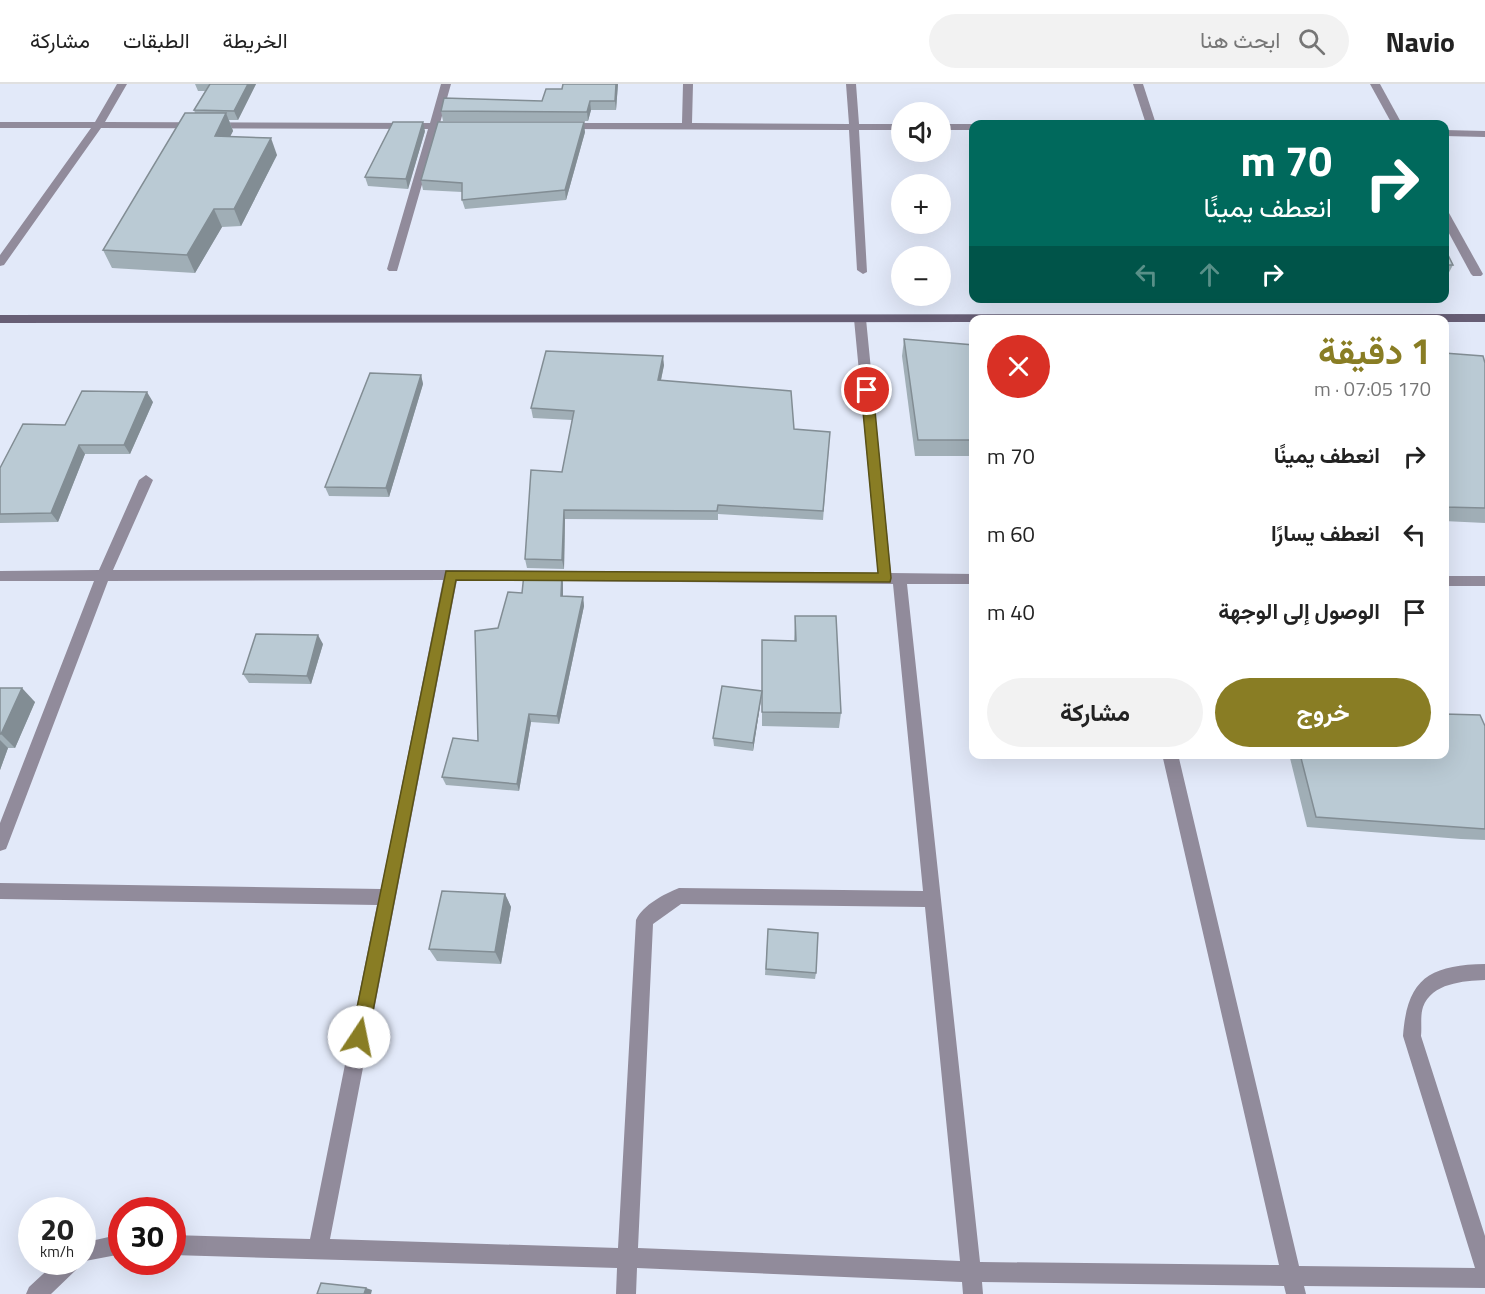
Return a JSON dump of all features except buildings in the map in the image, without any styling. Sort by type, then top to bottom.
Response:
[{"type":"main road","points":[[1449,318],[1485,318]]},
{"type":"main road","points":[[0,319],[969,319]]},
{"type":"street","points":[[0,263],[98,125],[122,84]]},
{"type":"street","points":[[393,268],[446,84]]},
{"type":"street","points":[[687,127],[688,84]]},
{"type":"street","points":[[851,84],[863,270]]},
{"type":"street","points":[[1138,84],[1150,120]]},
{"type":"street","points":[[1375,84],[1395,120]]},
{"type":"street","points":[[0,125],[471,126]]},
{"type":"street","points":[[555,126],[891,127]]},
{"type":"street","points":[[951,127],[969,127]]},
{"type":"street","points":[[1449,133],[1485,134]]},
{"type":"street","points":[[1449,222],[1477,274]]},
{"type":"street","points":[[860,319],[931,899],[973,1294]]},
{"type":"street","points":[[0,844],[103,576],[146,480]]},
{"type":"street","points":[[318,1248],[450,575]]},
{"type":"street","points":[[0,576],[450,575],[969,579]]},
{"type":"street","points":[[1449,581],[1485,581]]},
{"type":"street","points":[[1171,759],[1294,1285]]},
{"type":"street","points":[[0,891],[387,897]]},
{"type":"street","points":[[626,1294],[645,920],[661,906],[679,896],[931,899]]},
{"type":"street","points":[[1485,972],[1468,972],[1440,978],[1425,988],[1415,1005],[1412,1036],[1485,1267]]},
{"type":"street","points":[[186,1245],[628,1258],[1294,1285],[1485,1278]]},
{"type":"street","points":[[36,1294],[56,1275]]},
{"type":"route","points":[[359,1037],[450,575],[885,578],[867,390]]}]
